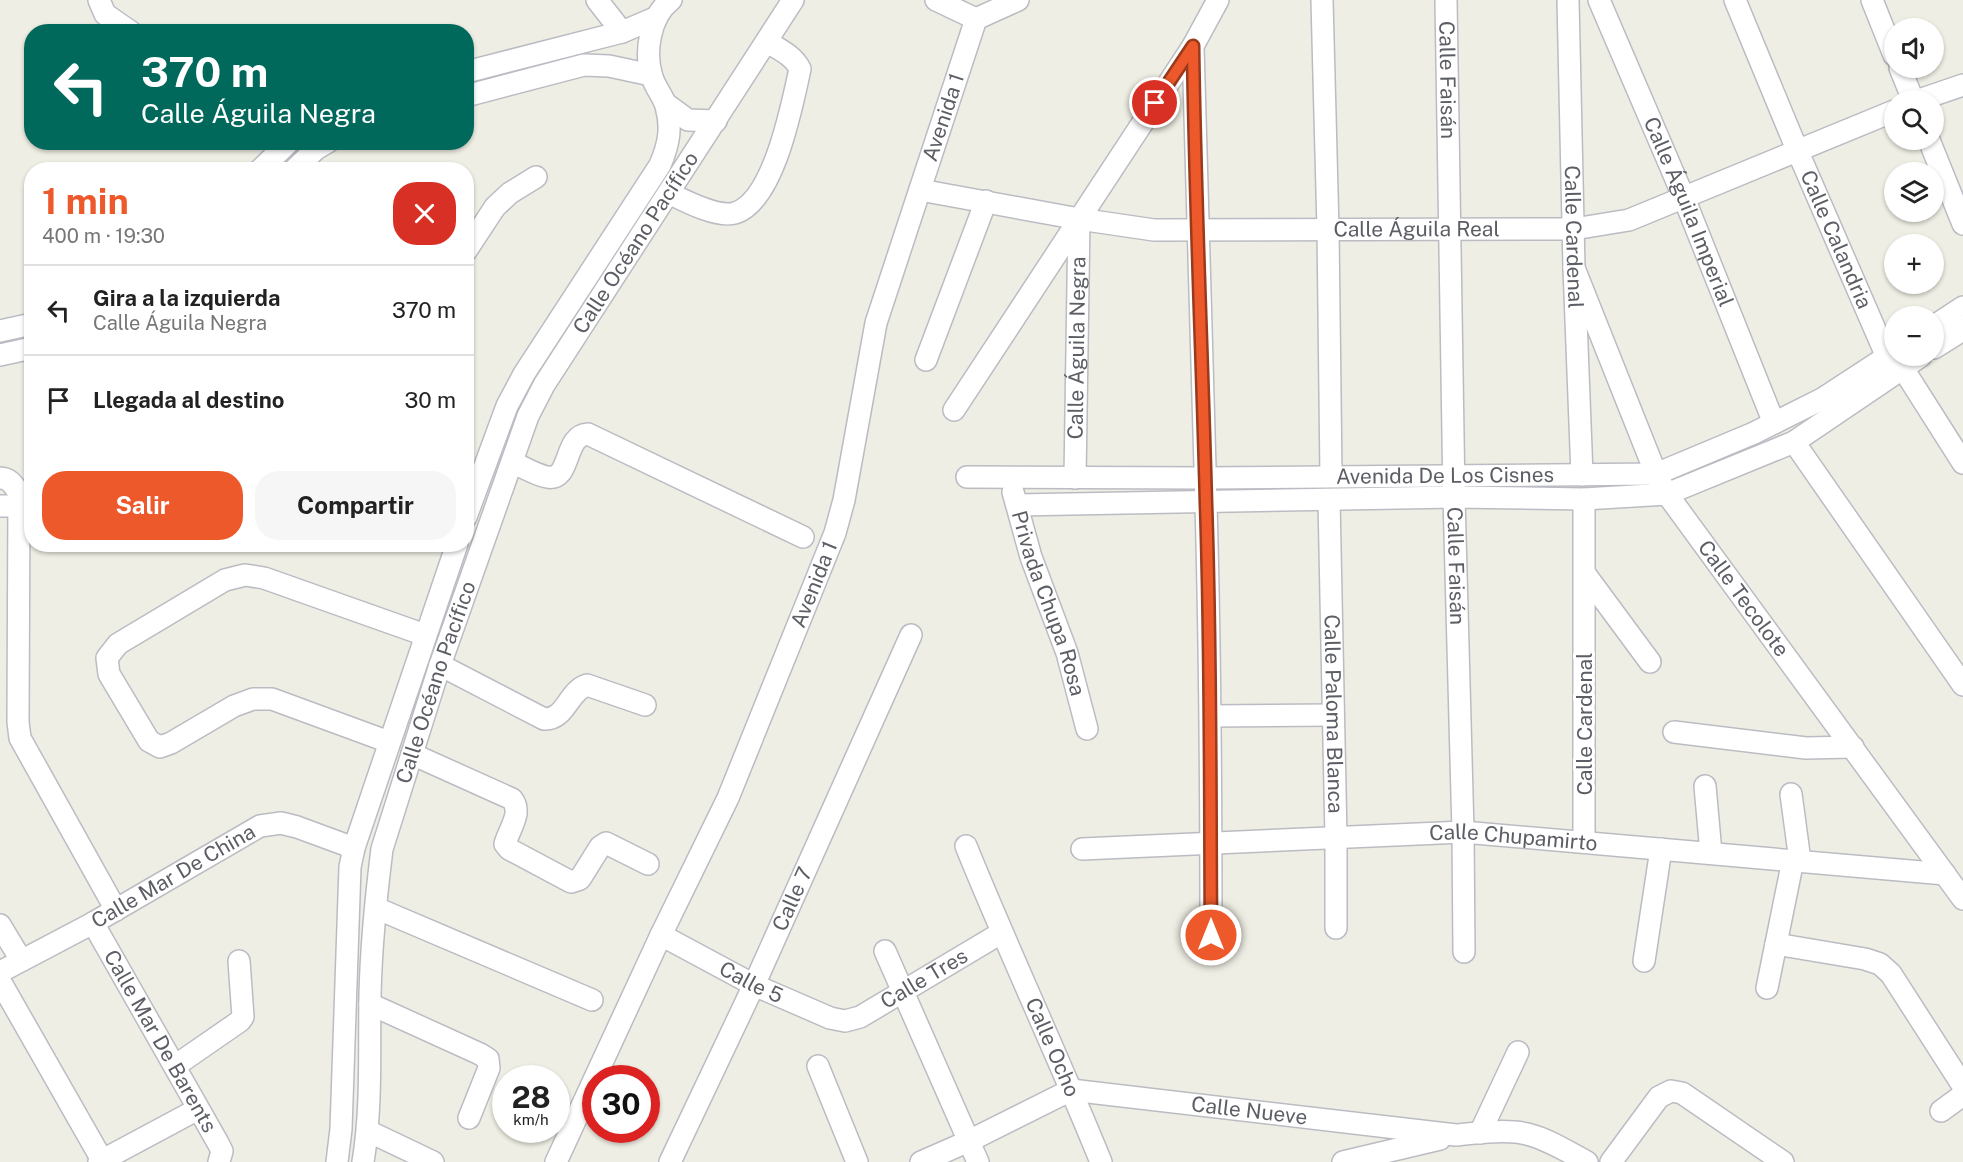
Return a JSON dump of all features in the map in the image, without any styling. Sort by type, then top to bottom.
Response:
[{"type":"street","points":[[99,0],[105,14],[119,24]]},
{"type":"street","points":[[597,0],[622,32]]},
{"type":"street","name":"Calle Océano Pacífico","points":[[474,495],[507,406],[524,374],[660,165],[669,144],[666,104],[651,75],[648,55],[656,18],[671,0]]},
{"type":"street","name":"Calle Océano Pacífico","points":[[363,1162],[368,1131],[370,1004],[382,849],[440,665],[528,416],[544,385],[793,0]]},
{"type":"street","points":[[936,0],[973,10],[1018,0]]},
{"type":"street","name":"Calle Águila Negra","points":[[954,410],[1193,46],[1218,0]]},
{"type":"street","points":[[1322,0],[1331,476]]},
{"type":"street","name":"Calle Faisán","points":[[1446,0],[1464,952]]},
{"type":"street","name":"Calle Cardenal","points":[[1568,0],[1574,268],[1582,475]]},
{"type":"street","name":"Calle Águila Imperial","points":[[1599,0],[1684,198],[1774,423]]},
{"type":"street","name":"Calle Calandria","points":[[1735,0],[1798,152],[1884,337]]},
{"type":"street","points":[[1872,0],[1884,30]]},
{"type":"street","name":"Avenida 1","points":[[556,1162],[661,935],[728,798],[835,533],[844,500],[876,323],[920,190],[973,10]]},
{"type":"street","name":"Calle Océano Pacífico","points":[[474,70],[622,32],[656,18]]},
{"type":"street","points":[[669,193],[716,213],[734,213],[751,204],[765,185],[787,126],[800,69],[787,55],[767,42]]},
{"type":"street","points":[[1193,46],[1196,230],[1211,717],[1211,935]]},
{"type":"street","points":[[474,94],[584,65],[609,66],[651,75]]},
{"type":"street","points":[[1944,91],[1963,85]]},
{"type":"street","points":[[666,104],[688,120],[716,121]]},
{"type":"street","name":"Calle Águila Real","points":[[920,190],[1079,219],[1155,230],[1574,229],[1629,220],[1884,115]]},
{"type":"street","points":[[268,162],[281,150]]},
{"type":"street","points":[[302,162],[315,150]]},
{"type":"street","points":[[1933,150],[1963,224]]},
{"type":"street","points":[[474,239],[495,207],[510,193],[536,177]]},
{"type":"street","points":[[926,360],[986,201]]},
{"type":"street","name":"Calle Águila Negra","points":[[1076,478],[1079,219]]},
{"type":"street","name":"Calle Tecolote","points":[[1574,268],[1656,474],[1667,494],[1962,895]]},
{"type":"street","points":[[1944,319],[1963,307]]},
{"type":"street","points":[[0,331],[24,326]]},
{"type":"street","points":[[1944,342],[1963,330]]},
{"type":"street","points":[[0,355],[24,350]]},
{"type":"street","name":"Avenida De Los Cisnes","points":[[966,477],[1205,478],[1656,474],[1774,423],[1884,364]]},
{"type":"street","name":"Avenida De Los Cisnes","points":[[1017,505],[1454,497],[1584,499],[1667,494],[1794,442],[1884,366]]},
{"type":"street","name":"Calle Calandria","points":[[1899,366],[1963,463]]},
{"type":"street","points":[[512,462],[548,478],[557,476],[562,471],[575,440],[582,434],[588,434],[804,537]]},
{"type":"street","points":[[1794,442],[1963,685]]},
{"type":"street","name":"Privada Chupa Rosa","points":[[1010,477],[1031,557],[1067,653],[1087,729]]},
{"type":"street","points":[[0,478],[14,484],[19,493],[9,506],[20,738],[116,910]]},
{"type":"street","name":"Calle Cardenal","points":[[1584,499],[1584,842]]},
{"type":"street","name":"Calle Paloma Blanca","points":[[1329,500],[1336,928]]},
{"type":"street","points":[[474,509],[495,510]]},
{"type":"street","name":"Calle Océano Pacífico","points":[[337,1162],[341,1129],[350,867],[354,848],[389,742],[454,552]]},
{"type":"street","points":[[1585,574],[1650,662]]},
{"type":"street","points":[[389,742],[272,699],[253,699],[234,706],[171,743],[160,747],[149,741],[109,674],[107,658],[118,644],[225,580],[244,575],[264,578],[425,635]]},
{"type":"street","name":"Calle 7","points":[[670,1162],[754,985],[911,635]]},
{"type":"street","points":[[440,665],[544,718],[553,719],[559,715],[574,692],[587,685],[645,705]]},
{"type":"street","points":[[1211,717],[1333,715]]},
{"type":"street","points":[[1674,732],[1806,748],[1852,747]]},
{"type":"street","points":[[412,754],[512,799],[517,812],[505,844],[509,849],[572,882],[580,879],[600,847],[606,843],[648,864]]},
{"type":"street","points":[[1705,786],[1711,853]]},
{"type":"street","points":[[1767,987],[1796,861],[1791,794]]},
{"type":"street","name":"Calle Mar De China","points":[[0,972],[93,924],[260,826],[281,823],[297,826],[354,848]]},
{"type":"street","name":"Calle Chupamirto","points":[[1082,849],[1463,832],[1945,874]]},
{"type":"street","name":"Calle Ocho","points":[[966,846],[1001,933],[1101,1162]]},
{"type":"street","points":[[1644,961],[1661,849]]},
{"type":"street","points":[[376,908],[592,1000]]},
{"type":"street","name":"Calle Mar De Barents","points":[[93,924],[222,1151],[219,1162]]},
{"type":"street","points":[[0,926],[21,960]]},
{"type":"street","name":"Calle Tres","points":[[845,1021],[860,1017],[1001,933]]},
{"type":"street","name":"Calle 5","points":[[661,935],[754,985],[830,1018],[845,1021]]},
{"type":"street","points":[[1776,944],[1865,959],[1880,964],[1891,974],[1963,1086]]},
{"type":"street","points":[[885,951],[978,1162]]},
{"type":"street","points":[[175,1066],[243,1017],[239,961]]},
{"type":"street","points":[[0,981],[100,1161],[198,1109]]},
{"type":"street","points":[[370,1004],[488,1059],[489,1068],[469,1118]]},
{"type":"street","points":[[1480,1133],[1518,1052]]},
{"type":"street","points":[[819,1066],[857,1162]]},
{"type":"street","points":[[921,1162],[969,1141],[1071,1090]]},
{"type":"street","name":"Calle Nueve","points":[[1071,1090],[1456,1135],[1525,1133],[1545,1140],[1587,1162]]},
{"type":"street","points":[[1611,1162],[1659,1096],[1671,1091],[1682,1093],[1783,1162]]},
{"type":"street","points":[[1941,1111],[1963,1095]]},
{"type":"street","points":[[368,1131],[433,1162]]},
{"type":"street","points":[[1343,1162],[1456,1135]]},
{"type":"route","points":[[1155,103],[1193,46],[1196,230],[1211,717],[1211,935]]}]
